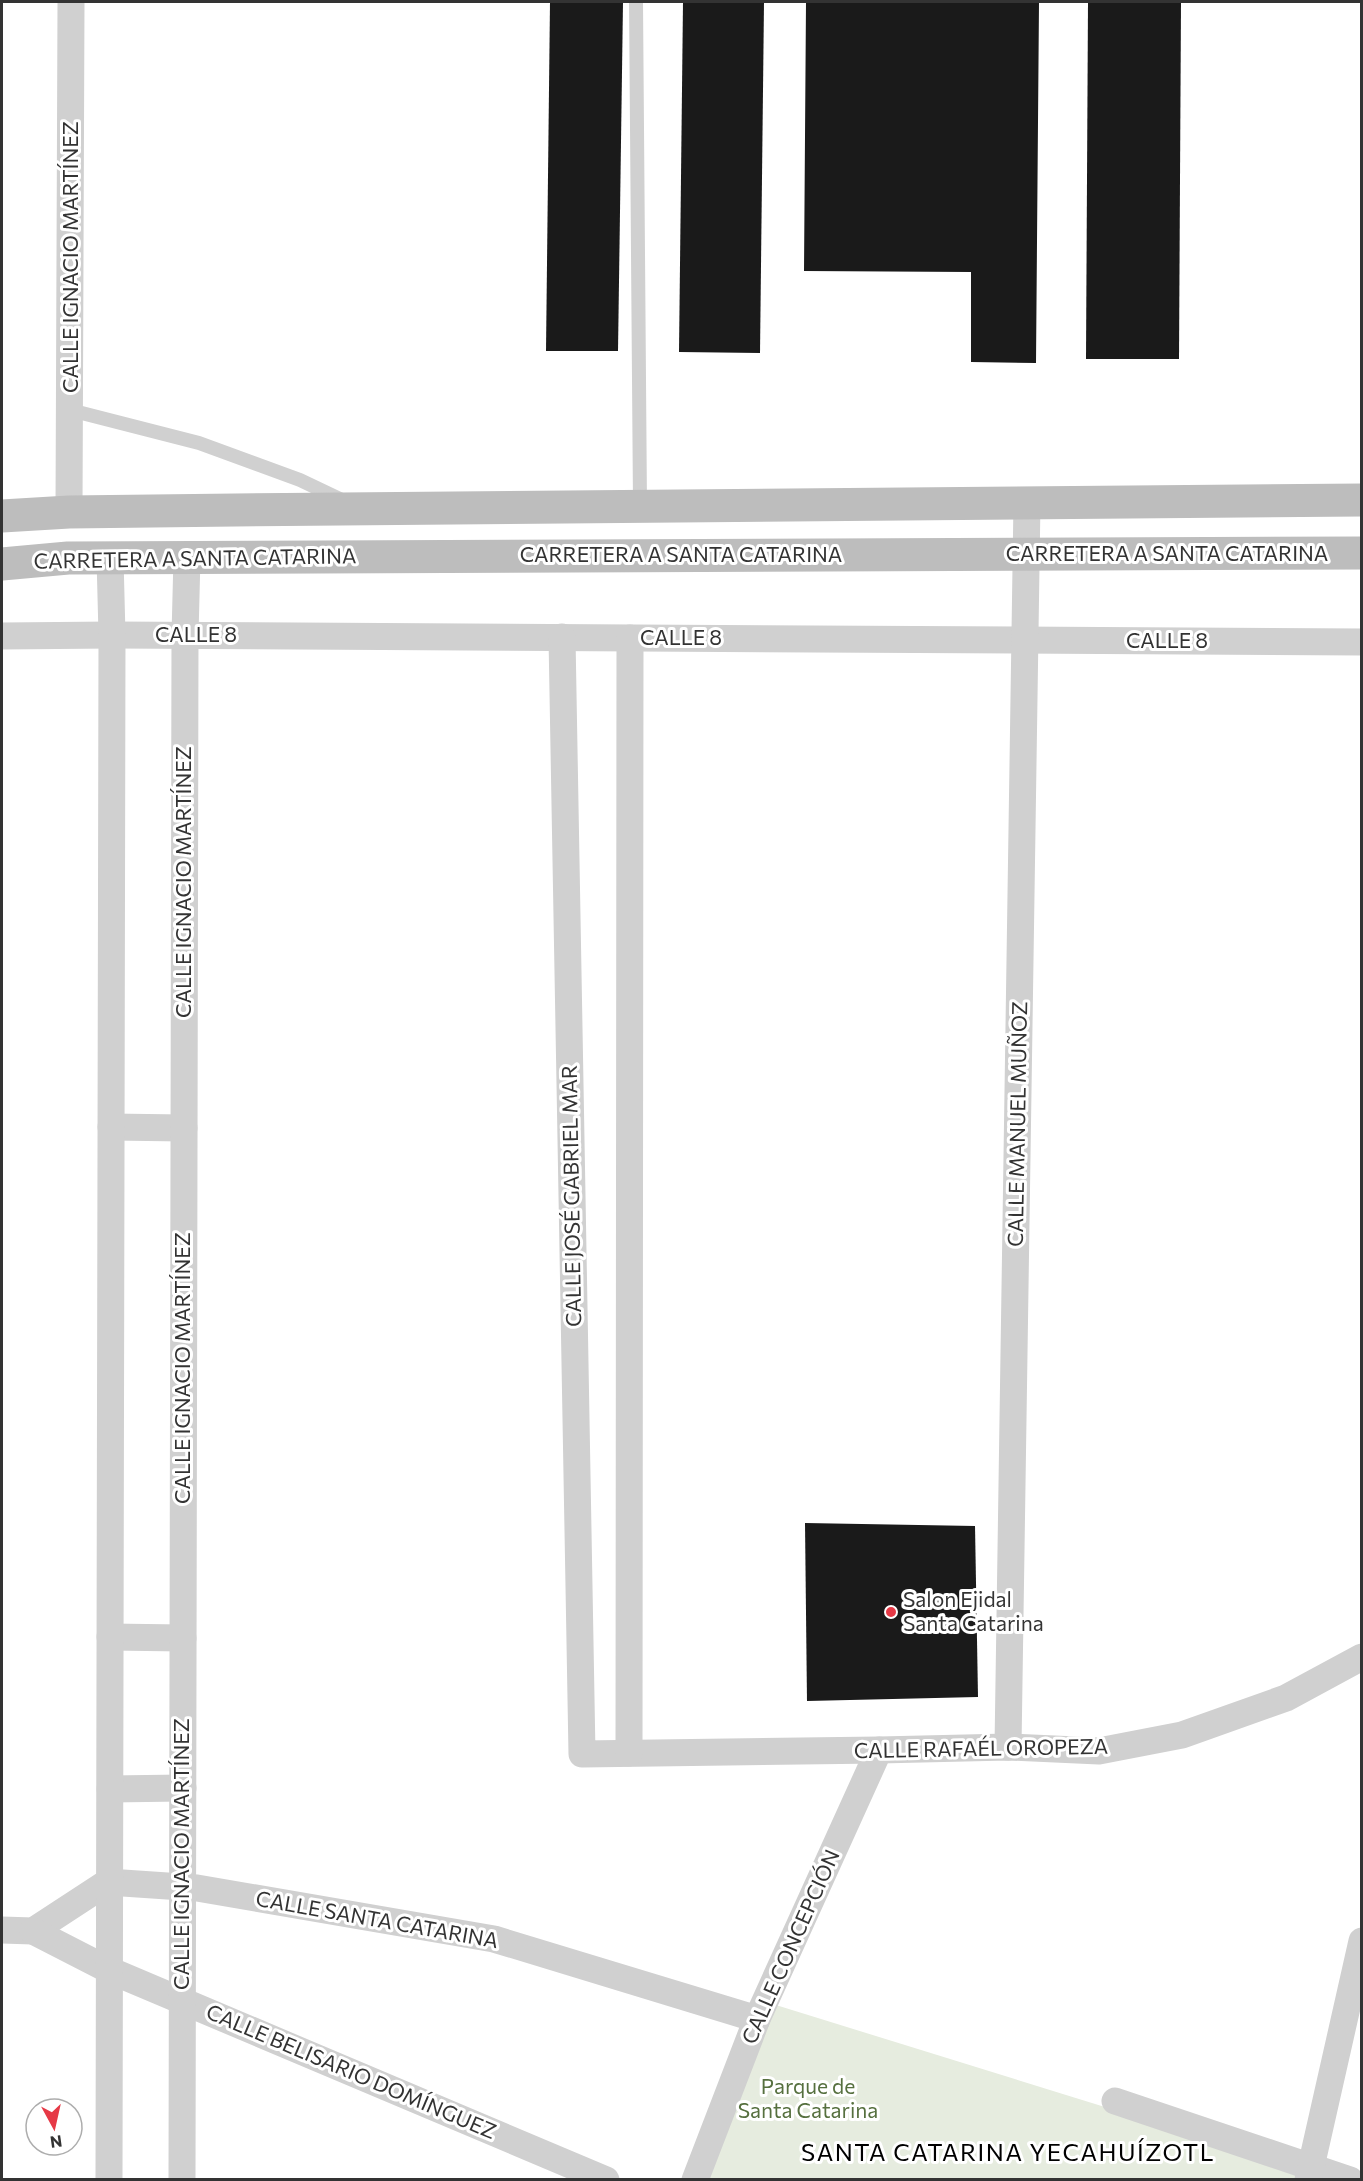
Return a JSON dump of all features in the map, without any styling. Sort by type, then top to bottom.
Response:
[{"type":"main road","points":[[2,516],[69,512],[360,508],[1362,500]]},
{"type":"main road","name":"CARRETERA A SANTA CATARINA","points":[[2,564],[68,558],[187,557],[1362,553]]},
{"type":"street","name":"CALLE IGNACIO MARTÍNEZ","points":[[69,512],[72,2]]},
{"type":"street","name":"CALLE MANUEL MUÑOZ","points":[[1008,1747],[1027,501]]},
{"type":"street","name":"CALLE IGNACIO MARTÍNEZ","points":[[182,2180],[181,1886],[187,557]]},
{"type":"street","points":[[109,2180],[112,634],[110,558]]},
{"type":"street","name":"CALLE 8","points":[[2,636],[112,634],[1362,642]]},
{"type":"street","name":"CALLE JOSÉ GABRIEL MAR","points":[[562,637],[582,1754]]},
{"type":"street","points":[[629,1753],[630,638]]},
{"type":"street","points":[[111,1127],[184,1128]]},
{"type":"street","points":[[110,1637],[183,1638]]},
{"type":"street","name":"CALLE RAFAÉL OROPEZA","points":[[582,1754],[1008,1747],[1099,1750],[1182,1735],[1286,1698],[1362,1657]]},
{"type":"street","name":"CALLE CONCEPCIÓN","points":[[695,2180],[758,2019],[879,1750]]},
{"type":"street","points":[[110,1789],[183,1788]]},
{"type":"street","points":[[2,1930],[33,1931],[108,1882]]},
{"type":"street","name":"CALLE SANTA CATARINA","points":[[108,1882],[181,1886],[494,1940],[758,2019]]},
{"type":"street","name":"CALLE BELISARIO DOMÍNGUEZ","points":[[33,1931],[109,1970],[606,2180]]},
{"type":"street","points":[[1309,2174],[1362,1941]]},
{"type":"street","points":[[1115,2101],[1309,2174],[1350,2180]]},
{"type":"lane","points":[[636,2],[640,505]]},
{"type":"lane","points":[[70,410],[199,443],[300,480],[360,508]]},
{"type":"green space","name":"Parque de Santa Catarina","points":[[763,2001],[1308,2170],[1306,2180],[685,2180]]},
{"type":"building","points":[[550,2],[623,2],[618,351],[546,351]]},
{"type":"building","points":[[683,2],[764,2],[760,353],[679,352]]},
{"type":"building","points":[[806,2],[1039,2],[1036,363],[971,362],[971,272],[804,271]]},
{"type":"building","points":[[1088,2],[1181,2],[1179,359],[1086,359]]},
{"type":"building","name":"Salon Ejidal Santa Catarina","points":[[805,1523],[975,1526],[978,1697],[807,1701]]},
{"type":"place","name":"Salon Ejidal Santa Catarina","points":[[891,1612]]},
{"type":"district","name":"SANTA CATARINA YECAHUÍZOTL","points":[[1008,2153]]}]
